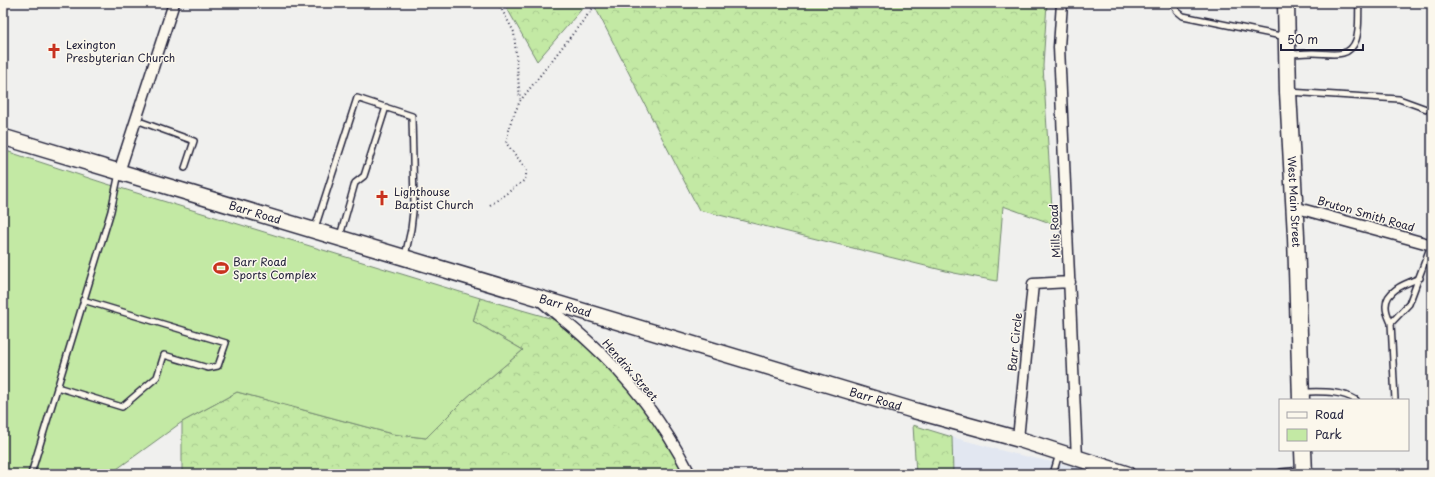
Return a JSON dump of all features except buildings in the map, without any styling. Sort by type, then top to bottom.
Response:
[{"type":"main road","name":"West Main Street","points":[[1286,3],[1288,92],[1301,396]]},
{"type":"main road","points":[[1303,451],[1304,472]]},
{"type":"street","points":[[119,172],[174,3]]},
{"type":"street","name":"Mills Road","points":[[1062,3],[1059,47],[1077,459]]},
{"type":"street","name":"Barr Road","points":[[3,137],[912,410],[1018,439],[1127,474]]},
{"type":"street","name":"Bruton Smith Road","points":[[1294,207],[1432,245]]},
{"type":"street","name":"Barr Circle","points":[[1018,439],[1033,284],[1070,282]]},
{"type":"street","name":"Hendrix Street","points":[[535,296],[589,341],[639,395],[663,429],[690,474]]},
{"type":"lane","points":[[1172,3],[1177,12],[1183,16],[1286,37]]},
{"type":"lane","points":[[1287,54],[1313,53],[1334,55],[1346,53],[1352,48],[1356,41],[1359,3]]},
{"type":"lane","points":[[1288,92],[1399,99],[1432,111]]},
{"type":"lane","points":[[314,230],[357,98],[412,116],[414,203],[411,229],[405,257]]},
{"type":"lane","points":[[340,238],[355,183],[364,176],[386,108]]},
{"type":"lane","points":[[136,120],[194,141],[185,168]]},
{"type":"lane","points":[[31,474],[111,211],[119,172]]},
{"type":"lane","points":[[1391,323],[1409,304],[1432,245]]},
{"type":"lane","points":[[1395,399],[1391,323],[1386,306],[1390,294],[1400,286],[1420,278]]},
{"type":"lane","points":[[57,388],[122,407],[157,377],[164,355],[208,368],[218,366],[226,343],[84,300]]},
{"type":"lane","points":[[1301,396],[1341,394],[1350,396],[1354,399]]},
{"type":"lane","points":[[1053,474],[1059,453]]},
{"type":"lane","points":[[1277,474],[1281,472],[1304,472]]},
{"type":"path","points":[[498,3],[514,32],[520,101]]},
{"type":"path","points":[[490,205],[505,196],[512,188],[525,180],[527,170],[506,143],[511,121],[520,101],[597,3]]},
{"type":"shaded area","points":[[952,437],[1015,454],[1076,467],[1095,474],[953,474]]},
{"type":"green space","points":[[504,3],[587,3],[537,61]]},
{"type":"green space","points":[[593,3],[1047,3],[1043,66],[1053,224],[1003,206],[997,281],[954,273],[699,210]]},
{"type":"green space","points":[[3,150],[104,183],[480,298],[473,321],[523,350],[465,399],[426,438],[392,434],[237,392],[182,422],[110,474],[17,474],[3,470]]},
{"type":"green space","points":[[480,298],[567,323],[611,364],[690,474],[182,474],[182,422],[237,392],[392,434],[426,438],[465,399],[523,350],[473,321]]},
{"type":"green space","points":[[913,425],[952,437],[953,474],[916,474]]},
{"type":"place","name":"Lexington Presbyterian Church","points":[[54,51]]},
{"type":"place","name":"Lighthouse Baptist Church","points":[[382,198]]},
{"type":"place","name":"Barr Road Sports Complex","points":[[221,268]]}]
